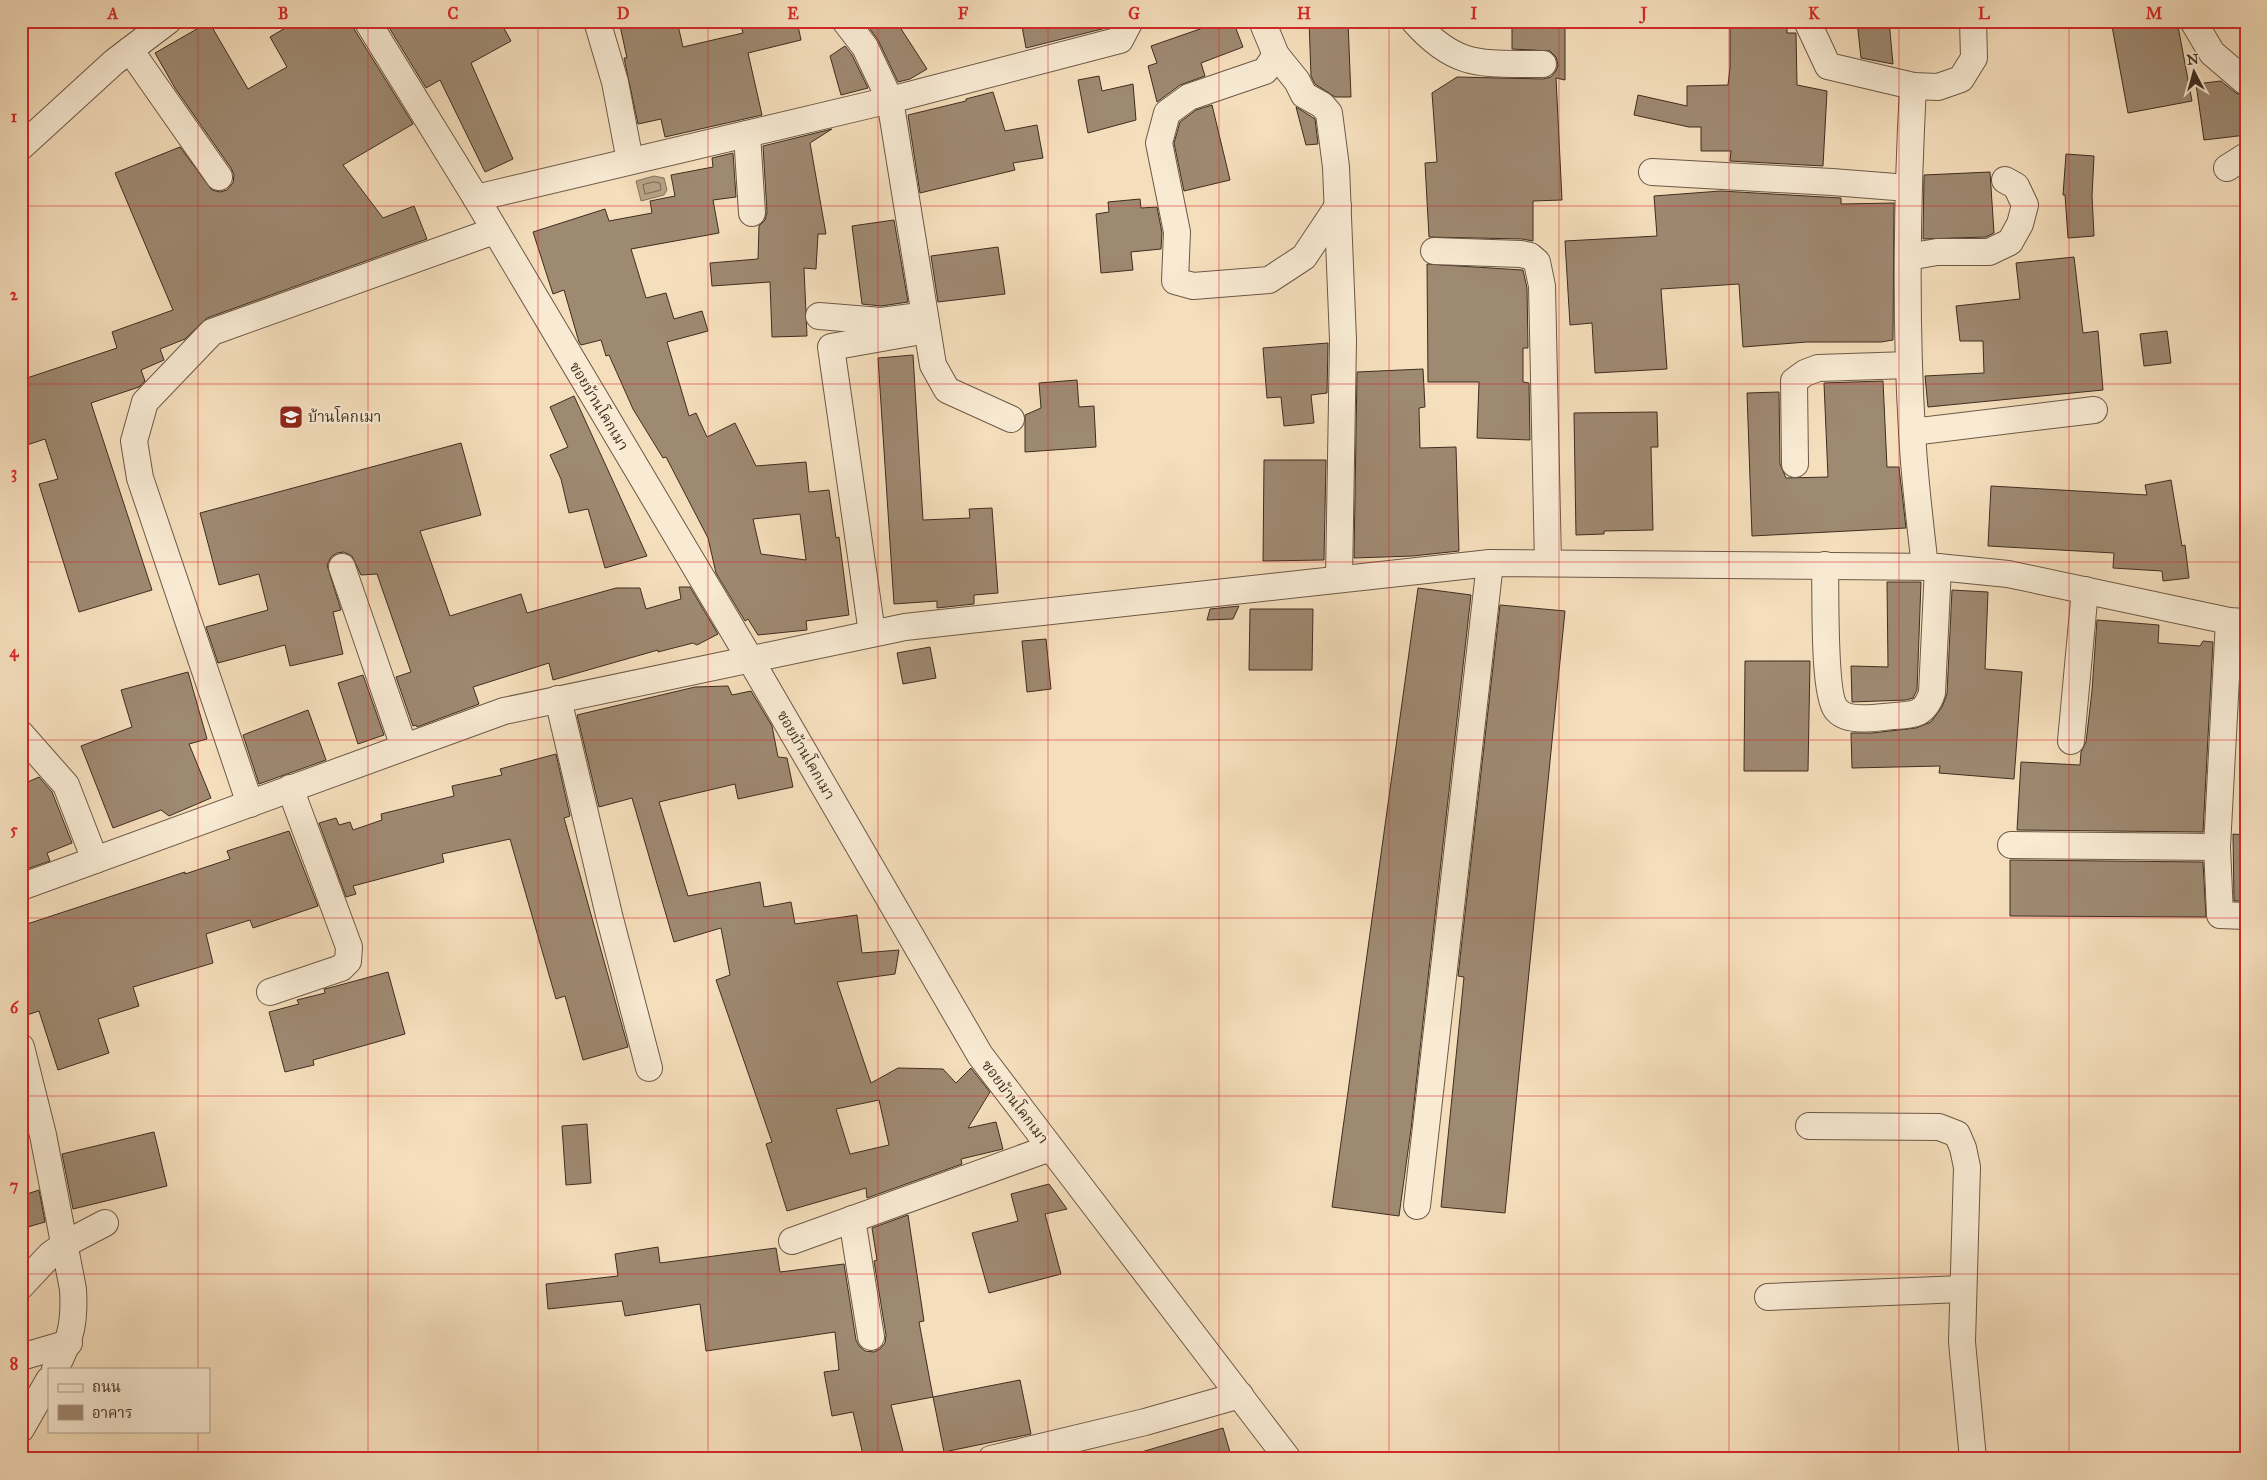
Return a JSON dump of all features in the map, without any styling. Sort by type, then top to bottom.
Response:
[{"type":"street","points":[[21,147],[130,50],[168,21]]},
{"type":"street","name":"ซอยบ้านโคกเมา","points":[[367,21],[476,198],[750,658],[980,1055],[1288,1459]]},
{"type":"street","points":[[597,21],[615,82],[630,161]]},
{"type":"street","points":[[845,21],[865,47],[890,100],[933,365],[947,390],[1011,419]]},
{"type":"street","points":[[476,198],[890,100],[1120,40],[1130,21]]},
{"type":"street","points":[[1262,21],[1276,55],[1297,81],[1304,95],[1322,104],[1329,113],[1336,167],[1343,340],[1340,579]]},
{"type":"street","points":[[1414,21],[1450,54],[1479,63],[1543,64]]},
{"type":"street","points":[[1807,21],[1828,66],[1914,86],[1938,87],[1961,79],[1974,58],[1973,21]]},
{"type":"street","points":[[2193,21],[2212,53],[2246,82]]},
{"type":"street","points":[[130,50],[219,177]]},
{"type":"street","points":[[1276,55],[1265,71],[1189,97],[1167,113],[1159,143],[1177,232],[1175,281],[1193,286],[1268,280],[1304,257],[1338,206]]},
{"type":"street","points":[[1825,565],[1828,679],[1831,699],[1836,710],[1847,717],[1865,718],[1918,714],[1928,704],[1932,693],[1932,567],[1912,432],[1909,365],[1908,188],[1914,86]]},
{"type":"street","points":[[747,134],[752,213]]},
{"type":"street","points":[[1652,172],[1908,188]]},
{"type":"street","points":[[1908,257],[1937,252],[1988,252],[2010,242],[2020,224],[2025,205],[2016,186],[2005,180]]},
{"type":"street","points":[[250,804],[140,478],[134,441],[145,402],[212,332],[494,231]]},
{"type":"street","points":[[1434,251],[1521,254],[1530,256],[1537,262],[1542,286],[1548,563]]},
{"type":"street","points":[[819,316],[926,323]]},
{"type":"street","points":[[872,633],[831,347],[926,323]]},
{"type":"street","points":[[1795,464],[1794,381],[1805,373],[1818,368],[1909,365]]},
{"type":"street","points":[[1912,432],[2094,410]]},
{"type":"street","points":[[1417,1206],[1490,563]]},
{"type":"street","points":[[21,887],[504,711],[905,627],[1490,563],[1825,565],[1932,567],[2008,574],[2238,622],[2217,848],[2220,915],[2246,916]]},
{"type":"street","points":[[342,567],[404,747]]},
{"type":"street","points":[[2071,741],[2085,590]]},
{"type":"street","points":[[558,699],[609,915],[649,1068]]},
{"type":"street","points":[[21,734],[66,785],[95,860]]},
{"type":"street","points":[[270,992],[341,968],[348,961],[349,947],[290,788]]},
{"type":"street","points":[[2011,845],[2217,848]]},
{"type":"street","points":[[21,1047],[43,1135],[74,1289],[74,1314],[69,1342],[56,1368]]},
{"type":"street","points":[[1809,1126],[1939,1127],[1957,1134],[1963,1148],[1967,1167],[1962,1289],[1962,1342],[1973,1459]]},
{"type":"street","points":[[792,1241],[1050,1148]]},
{"type":"street","points":[[852,1219],[870,1337]]},
{"type":"street","points":[[21,1286],[50,1255],[65,1244],[105,1223]]},
{"type":"street","points":[[1768,1297],[1962,1289]]},
{"type":"street","points":[[21,1357],[69,1342]]},
{"type":"street","points":[[21,1429],[48,1382]]},
{"type":"street","points":[[991,1459],[1145,1422],[1240,1394]]},
{"type":"water","points":[[654,176],[664,178],[667,190],[664,195],[641,201],[636,181]]},
{"type":"building","points":[[297,21],[352,21],[354,29],[413,124],[343,165],[383,218],[414,206],[427,239],[207,318],[185,339],[160,349],[164,360],[141,370],[145,381],[139,387],[91,403],[152,590],[79,612],[39,484],[58,479],[45,439],[21,447],[21,380],[117,348],[112,332],[173,310],[115,173],[180,147],[212,190],[220,192],[227,190],[233,183],[234,175],[231,168],[175,88],[155,53],[209,22],[248,89],[287,67],[270,37]]},
{"type":"building","points":[[385,21],[500,21],[511,41],[471,63],[513,159],[485,172],[440,80],[426,88]]},
{"type":"building","points":[[619,21],[677,21],[683,47],[743,33],[740,21],[797,21],[801,40],[748,53],[762,115],[665,137],[661,119],[638,124],[624,58],[627,58]]},
{"type":"building","points":[[882,21],[896,21],[927,69],[910,79],[898,82],[878,40],[870,29]]},
{"type":"building","points":[[1021,21],[1112,22],[1110,27],[1026,48]]},
{"type":"building","points":[[1223,21],[1233,21],[1243,47],[1201,63],[1205,76],[1180,85],[1157,102],[1148,66],[1157,63],[1151,46]]},
{"type":"building","points":[[1309,21],[1348,21],[1351,97],[1335,97],[1315,84],[1311,76]]},
{"type":"building","points":[[1512,21],[1565,21],[1565,80],[1556,78],[1562,200],[1533,201],[1533,241],[1522,239],[1429,237],[1425,163],[1437,162],[1432,93],[1457,77],[1543,79],[1551,77],[1556,71],[1558,65],[1556,57],[1550,51],[1512,49]]},
{"type":"building","points":[[1730,21],[1787,21],[1787,33],[1796,33],[1797,85],[1827,91],[1823,166],[1730,161],[1731,151],[1701,151],[1701,127],[1689,127],[1634,115],[1638,95],[1687,106],[1687,86],[1728,85]]},
{"type":"building","points":[[1857,21],[1889,21],[1893,64],[1861,58]]},
{"type":"building","points":[[2136,21],[2177,21],[2192,101],[2128,113],[2112,26]]},
{"type":"building","points":[[845,46],[852,55],[868,88],[841,95],[830,56]]},
{"type":"building","points":[[1099,76],[1102,91],[1133,84],[1136,120],[1088,133],[1078,80]]},
{"type":"building","points":[[2221,81],[2236,93],[2246,97],[2246,135],[2204,140],[2196,84]]},
{"type":"building","points":[[993,92],[1005,131],[1037,125],[1043,158],[1013,163],[1015,170],[920,193],[908,115],[966,101],[966,99]]},
{"type":"building","points":[[1212,105],[1230,180],[1184,191],[1174,143],[1180,122],[1196,110]]},
{"type":"building","points":[[1296,107],[1315,119],[1318,144],[1306,145]]},
{"type":"building","points":[[832,129],[810,143],[826,234],[818,234],[816,269],[804,268],[807,336],[772,337],[770,282],[712,286],[710,263],[758,259],[759,226],[765,220],[767,212],[763,146]]},
{"type":"building","points":[[733,153],[736,197],[713,200],[719,233],[631,249],[646,298],[666,293],[674,319],[702,311],[708,331],[667,342],[689,416],[696,413],[707,437],[735,423],[756,466],[806,462],[809,492],[829,490],[836,538],[839,537],[849,615],[806,621],[807,630],[758,635],[748,619],[745,621],[716,573],[708,538],[666,457],[663,458],[633,409],[609,355],[606,356],[601,340],[581,345],[579,342],[564,290],[553,294],[533,232],[605,209],[609,221],[652,213],[650,201],[675,196],[671,175],[713,167],[712,158]],"holes":[[[800,514],[806,560],[761,554],[753,519]]]},
{"type":"building","points":[[2066,154],[2094,156],[2092,196],[2094,236],[2068,238],[2065,195],[2063,195]]},
{"type":"building","points":[[1990,172],[1994,233],[1986,237],[1923,239],[1924,175]]},
{"type":"building","points":[[1721,191],[1841,198],[1841,204],[1894,203],[1893,340],[1881,342],[1807,342],[1743,347],[1739,284],[1661,289],[1667,369],[1595,373],[1592,323],[1570,325],[1565,241],[1657,236],[1654,196]]},
{"type":"building","points":[[1140,199],[1141,208],[1157,207],[1162,233],[1161,249],[1131,252],[1133,270],[1101,273],[1096,214],[1109,212],[1108,202]]},
{"type":"building","points":[[894,220],[908,302],[881,306],[862,304],[852,226]]},
{"type":"building","points":[[998,247],[1005,294],[938,302],[931,256]]},
{"type":"building","points":[[2074,257],[2083,333],[2098,331],[2103,390],[1928,407],[1925,376],[1984,373],[1983,341],[1960,341],[1956,306],[2020,299],[2016,263]]},
{"type":"building","points":[[1427,264],[1523,270],[1527,288],[1528,348],[1523,348],[1523,382],[1529,383],[1530,440],[1477,438],[1479,382],[1428,382]]},
{"type":"building","points":[[2167,331],[2171,363],[2144,366],[2140,334]]},
{"type":"building","points":[[1328,343],[1327,393],[1311,395],[1314,423],[1284,426],[1281,397],[1267,398],[1263,348]]},
{"type":"building","points":[[913,355],[923,520],[970,518],[969,509],[992,508],[998,593],[974,595],[974,604],[937,608],[937,601],[894,604],[878,358]]},
{"type":"building","points":[[1423,369],[1425,407],[1419,408],[1420,448],[1456,447],[1459,551],[1413,556],[1354,558],[1357,372]]},
{"type":"building","points":[[1077,380],[1079,407],[1094,406],[1096,447],[1025,452],[1025,415],[1041,408],[1039,383]]},
{"type":"building","points":[[1883,381],[1887,467],[1899,467],[1906,528],[1752,536],[1747,393],[1779,392],[1780,464],[1786,478],[1828,477],[1824,383]]},
{"type":"building","points":[[574,396],[647,556],[605,568],[588,509],[569,513],[561,479],[550,455],[568,447],[550,407]]},
{"type":"building","points":[[1657,412],[1658,447],[1651,447],[1653,530],[1604,531],[1604,534],[1576,535],[1574,413]]},
{"type":"building","points":[[461,443],[481,515],[420,531],[450,616],[521,594],[527,613],[616,588],[640,588],[646,609],[681,599],[679,587],[690,587],[718,634],[697,645],[693,643],[658,652],[658,650],[553,680],[549,663],[473,687],[479,704],[417,727],[416,725],[413,726],[396,677],[411,672],[377,574],[361,575],[352,556],[344,552],[337,553],[331,557],[327,565],[341,610],[333,612],[343,654],[290,666],[285,645],[218,663],[206,627],[268,610],[259,574],[219,585],[200,513]]},
{"type":"building","points":[[1264,460],[1326,460],[1324,560],[1263,561]]},
{"type":"building","points":[[2171,480],[2182,546],[2185,545],[2189,578],[2163,581],[2162,571],[2113,568],[2114,553],[1988,546],[1991,486],[2147,495],[2145,485]]},
{"type":"building","points":[[1887,582],[1921,582],[1917,690],[1913,698],[1906,700],[1852,702],[1851,666],[1888,667]]},
{"type":"building","points":[[1418,588],[1471,595],[1411,1129],[1399,1216],[1332,1207]]},
{"type":"building","points":[[1952,590],[1988,592],[1985,669],[2022,672],[2014,779],[1939,773],[1940,766],[1852,768],[1851,733],[1872,733],[1916,728],[1931,722],[1942,707],[1947,694]]},
{"type":"building","points":[[1500,605],[1565,611],[1505,1213],[1441,1207],[1464,977],[1458,976]]},
{"type":"building","points":[[1239,606],[1233,619],[1207,620],[1210,609]]},
{"type":"building","points":[[1250,609],[1313,609],[1312,670],[1249,670]]},
{"type":"building","points":[[2097,620],[2159,625],[2158,643],[2200,646],[2203,641],[2213,642],[2203,832],[2017,830],[2021,762],[2080,765],[2081,752],[2086,742],[2092,691]]},
{"type":"building","points":[[1046,639],[1051,689],[1027,692],[1022,641]]},
{"type":"building","points":[[930,647],[936,678],[903,684],[897,653]]},
{"type":"building","points":[[1745,661],[1810,661],[1808,771],[1744,771]]},
{"type":"building","points":[[188,672],[207,739],[189,744],[211,798],[169,816],[161,810],[113,828],[81,746],[132,727],[121,690]]},
{"type":"building","points":[[363,675],[384,735],[358,744],[338,683]]},
{"type":"building","points":[[728,686],[732,695],[751,691],[772,726],[778,757],[787,758],[793,787],[738,799],[735,784],[659,802],[688,896],[760,882],[764,907],[791,902],[795,924],[857,915],[862,953],[899,950],[895,974],[837,982],[871,1083],[898,1068],[943,1069],[956,1083],[971,1068],[990,1092],[968,1128],[996,1122],[1003,1149],[961,1159],[962,1164],[867,1198],[866,1188],[787,1211],[766,1144],[772,1142],[716,980],[730,975],[721,928],[674,942],[632,798],[599,807],[577,715],[695,687]],"holes":[[[879,1100],[889,1145],[850,1154],[836,1109]]]},
{"type":"building","points":[[308,710],[326,760],[259,784],[243,735]]},
{"type":"building","points":[[556,754],[570,816],[564,818],[628,1047],[583,1060],[565,996],[556,999],[510,839],[442,854],[444,862],[353,886],[356,894],[346,897],[319,823],[336,818],[339,825],[350,822],[353,830],[382,820],[381,814],[454,796],[452,786],[502,775],[500,769]]},
{"type":"building","points":[[39,777],[52,792],[72,843],[47,853],[50,861],[21,871],[21,785]]},
{"type":"building","points":[[289,831],[318,906],[253,928],[250,920],[206,934],[213,963],[133,987],[139,1006],[98,1019],[109,1053],[58,1070],[39,1011],[21,1017],[21,926],[230,859],[227,851]]},
{"type":"building","points":[[2233,834],[2246,835],[2246,901],[2234,901]]},
{"type":"building","points":[[2010,860],[2203,862],[2206,917],[2010,916]]},
{"type":"building","points":[[388,972],[405,1034],[313,1060],[314,1065],[285,1072],[269,1012],[299,1004],[297,1000],[325,993],[324,989]]},
{"type":"building","points":[[587,1124],[591,1183],[566,1185],[562,1126]]},
{"type":"building","points":[[154,1132],[167,1186],[73,1209],[62,1154]]},
{"type":"building","points":[[1049,1184],[1067,1209],[1045,1214],[1061,1274],[989,1293],[972,1233],[1018,1221],[1011,1194]]},
{"type":"building","points":[[39,1190],[45,1222],[21,1229],[21,1196]]},
{"type":"building","points":[[908,1215],[924,1321],[919,1322],[933,1397],[891,1405],[905,1459],[864,1459],[853,1412],[832,1416],[824,1372],[839,1370],[835,1332],[706,1351],[700,1304],[625,1316],[622,1301],[548,1309],[546,1284],[618,1276],[615,1254],[658,1247],[660,1263],[776,1248],[780,1272],[844,1264],[856,1340],[865,1351],[874,1352],[885,1343],[886,1335],[874,1261],[877,1260],[872,1228]]},
{"type":"building","points":[[1020,1380],[1031,1434],[944,1452],[933,1397]]},
{"type":"building","points":[[1223,1428],[1232,1459],[1139,1459],[1138,1453]]},
{"type":"place","name":"บ้านโคกเมา","points":[[291,417]]}]
